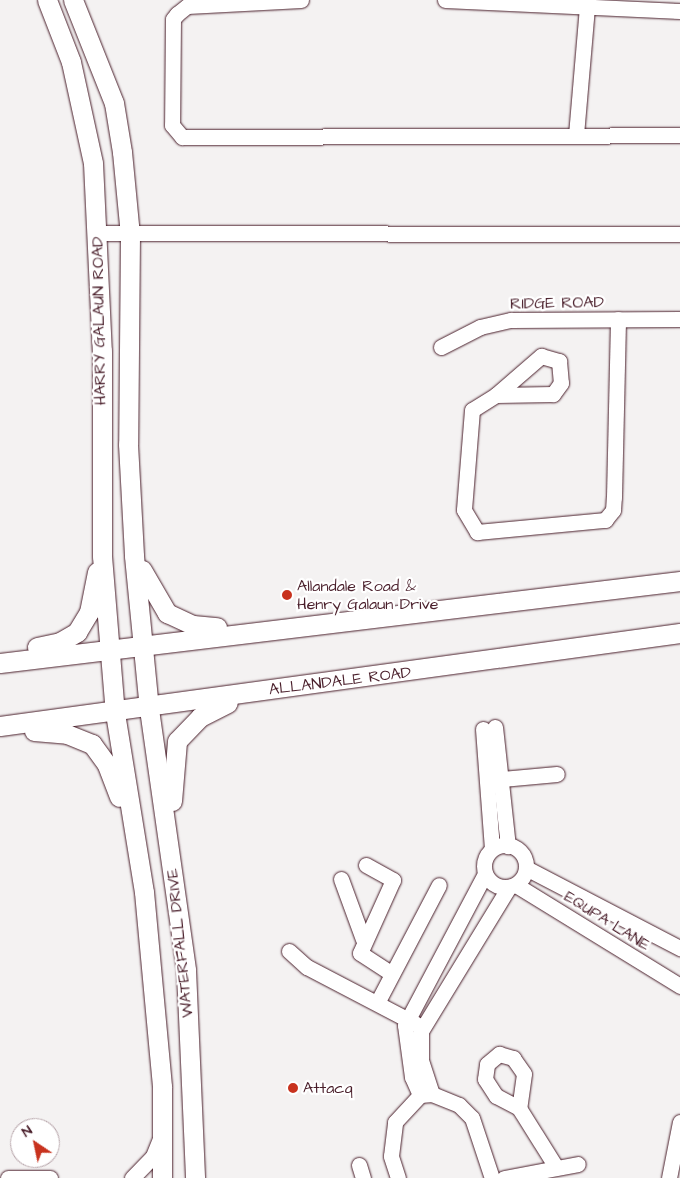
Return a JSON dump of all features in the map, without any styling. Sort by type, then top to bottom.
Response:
[{"type":"main road","name":"HARRY GALAUN ROAD","points":[[47,0],[77,86],[93,163],[99,233],[102,556],[115,713]]},
{"type":"main road","name":"HARRY GALAUN ROAD","points":[[74,0],[114,103],[130,235],[128,444],[134,556],[145,644]]},
{"type":"main road","points":[[0,657],[60,642],[78,632],[90,612],[102,556]]},
{"type":"main road","points":[[134,556],[158,604],[174,617],[193,625],[256,630]]},
{"type":"main road","points":[[0,663],[256,630],[680,581]]},
{"type":"main road","name":"ALLANDALE ROAD","points":[[0,727],[149,709],[680,633]]},
{"type":"main road","name":"WATERFALL DRIVE","points":[[145,644],[149,709],[186,970],[195,1178]]},
{"type":"main road","points":[[171,862],[172,765],[177,741],[188,727],[216,708],[265,691]]},
{"type":"main road","name":"WATERFALL DRIVE","points":[[115,713],[138,865],[162,1087],[162,1178]]},
{"type":"main road","points":[[0,727],[67,734],[99,751],[113,776],[138,865]]},
{"type":"street","points":[[301,0],[186,6],[177,14],[173,19],[172,125],[182,137],[680,135]]},
{"type":"street","points":[[445,0],[548,2],[587,7],[680,12]]},
{"type":"street","points":[[576,135],[587,7]]},
{"type":"street","points":[[99,233],[130,235],[680,234]]},
{"type":"street","points":[[496,395],[472,410],[464,510],[477,532],[605,520],[613,510],[614,497],[618,319]]},
{"type":"street","name":"RIDGE ROAD","points":[[440,347],[480,327],[511,320],[680,319]]},
{"type":"street","points":[[489,728],[494,780],[508,846]]},
{"type":"street","points":[[494,780],[557,774]]},
{"type":"street","points":[[426,1095],[405,1041],[408,1019],[485,874],[484,861],[492,849],[494,780]]},
{"type":"street","points":[[426,1095],[420,1061],[422,1027],[526,868],[523,855],[508,846],[492,849]]},
{"type":"street","points":[[366,865],[392,880],[359,948],[363,957],[392,974]]},
{"type":"street","name":"EQUPA LANE","points":[[526,868],[680,948]]},
{"type":"street","points":[[485,874],[495,885],[513,886]]},
{"type":"street","points":[[341,879],[363,939]]},
{"type":"street","points":[[377,1003],[439,885]]},
{"type":"street","name":"EQUPA LANE","points":[[513,886],[680,986]]},
{"type":"street","points":[[447,944],[468,955]]},
{"type":"street","points":[[289,951],[307,967],[422,1027]]},
{"type":"street","points":[[394,1177],[391,1156],[395,1122],[426,1095]]},
{"type":"street","points":[[426,1095],[459,1106],[472,1118],[492,1178]]},
{"type":"street","points":[[519,1108],[556,1166]]},
{"type":"street","points":[[669,1178],[680,1122]]},
{"type":"street","points":[[132,1178],[153,1156],[162,1134]]},
{"type":"street","points":[[504,1178],[556,1166],[578,1164]]},
{"type":"street","points":[[8,1178],[50,1178]]},
{"type":"place","name":"Allandale Road & Henry Galaun Drive","points":[[287,595]]},
{"type":"place","name":"Attacq","points":[[293,1088]]}]
